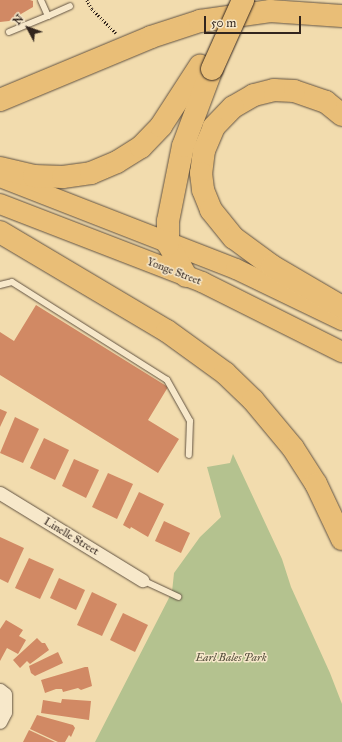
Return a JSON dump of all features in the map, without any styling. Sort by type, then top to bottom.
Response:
[{"type":"highway","points":[[186,276],[168,242],[168,221],[180,156],[206,67],[236,0]]},
{"type":"highway","points":[[0,168],[34,176],[63,177],[91,173],[117,162],[141,147],[161,126],[206,67],[243,0]]},
{"type":"highway","points":[[0,100],[151,37],[200,21],[270,11],[342,16]]},
{"type":"highway","points":[[342,114],[321,100],[294,91],[274,90],[254,96],[233,108],[214,128],[204,150],[201,173],[203,190],[211,210],[234,238],[272,266],[342,307]]},
{"type":"highway","points":[[0,232],[177,338],[240,386],[280,431],[305,466],[342,539]]},
{"type":"main road","points":[[0,177],[263,280],[342,320]]},
{"type":"main road","name":"Yonge Street","points":[[0,204],[186,276],[315,337],[342,352]]},
{"type":"street","name":"Linelle Street","points":[[0,493],[142,580]]},
{"type":"street","points":[[0,690],[5,694],[5,712],[0,722]]},
{"type":"lane","points":[[41,0],[48,16]]},
{"type":"lane","points":[[9,32],[70,6]]},
{"type":"lane","points":[[0,285],[12,282],[167,380],[190,421],[189,455]]},
{"type":"lane","points":[[142,580],[178,597]]},
{"type":"path","points":[[87,0],[92,9],[118,35]]},
{"type":"green space","name":"Earl Bales Park","points":[[233,454],[282,559],[291,587],[330,673],[342,704],[342,742],[95,742],[172,592],[174,573],[200,537],[221,517],[207,467],[230,463]]},
{"type":"building","points":[[0,0],[30,0],[33,1],[33,7],[9,21],[0,22]]},
{"type":"building","points":[[36,305],[168,387],[148,420],[179,439],[158,473],[0,375],[0,332],[14,341]]},
{"type":"building","points":[[0,409],[7,412],[0,427]]},
{"type":"building","points":[[15,417],[39,429],[23,463],[0,453]]},
{"type":"building","points":[[44,438],[69,450],[55,480],[30,468]]},
{"type":"building","points":[[74,459],[99,470],[86,498],[62,486]]},
{"type":"building","points":[[108,473],[133,484],[117,519],[92,507]]},
{"type":"building","points":[[139,492],[164,504],[148,537],[131,527],[130,529],[123,525]]},
{"type":"building","points":[[164,521],[190,533],[181,553],[155,541]]},
{"type":"building","points":[[0,537],[24,548],[8,583],[0,579]]},
{"type":"building","points":[[29,558],[54,569],[40,599],[15,588]]},
{"type":"building","points":[[59,578],[85,590],[76,610],[50,598]]},
{"type":"building","points":[[92,592],[117,604],[102,636],[77,625]]},
{"type":"building","points":[[123,613],[148,625],[135,652],[110,640]]},
{"type":"building","points":[[6,620],[23,630],[19,636],[26,640],[18,654],[7,648],[0,661],[0,629]]},
{"type":"building","points":[[37,638],[42,643],[45,643],[49,650],[30,664],[27,661],[20,668],[13,660]]},
{"type":"building","points":[[58,652],[63,663],[35,676],[31,673],[29,666]]},
{"type":"building","points":[[88,667],[92,686],[81,690],[78,688],[63,692],[62,689],[56,689],[45,693],[41,680]]},
{"type":"building","points":[[62,699],[91,701],[89,720],[41,713],[43,700],[61,703]]},
{"type":"building","points":[[37,715],[73,725],[75,728],[71,737],[69,735],[65,742],[58,742],[30,729]]},
{"type":"building","points":[[29,730],[55,742],[23,742]]}]
